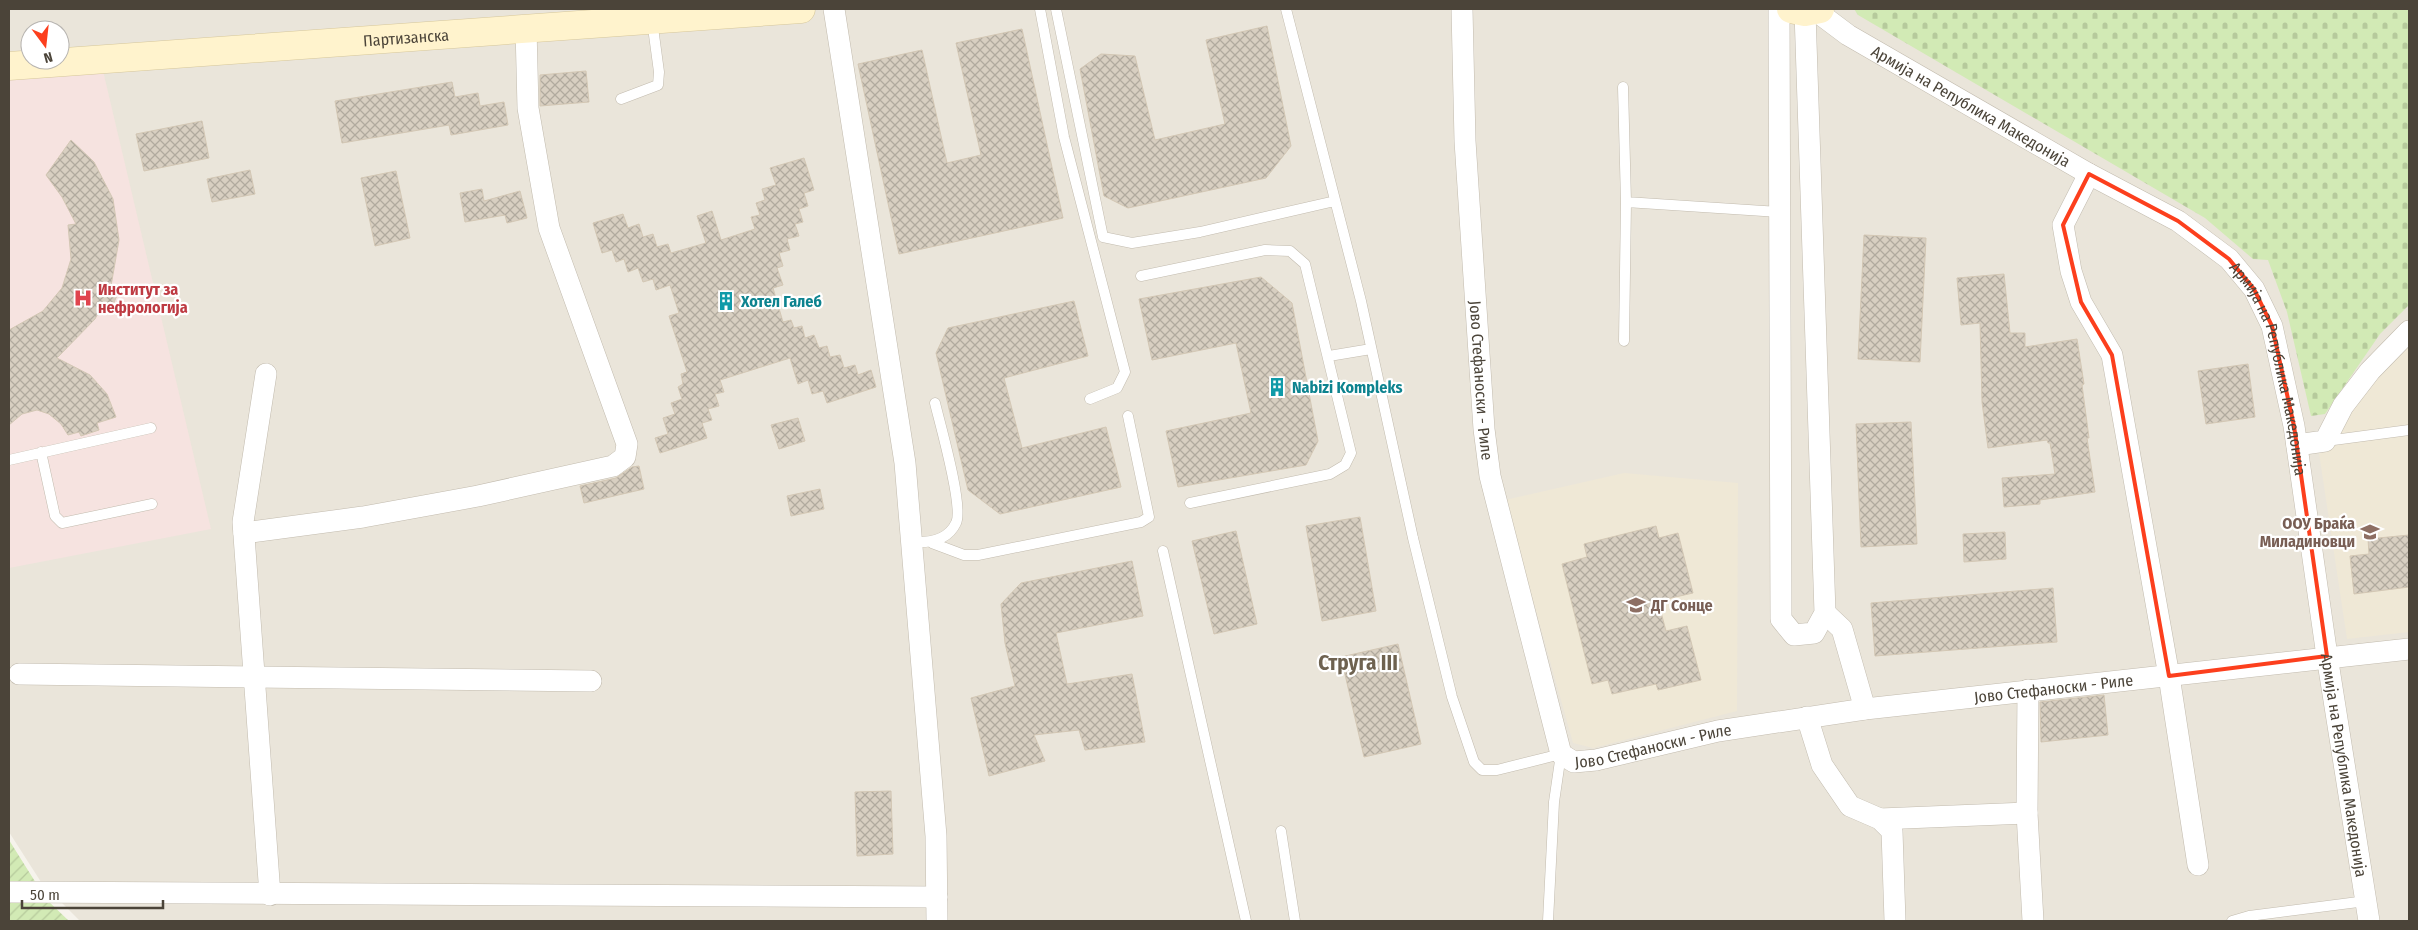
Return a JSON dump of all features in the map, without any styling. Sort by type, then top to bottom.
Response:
[{"type":"main road","name":"Партизанска","points":[[9,66],[801,9]]},
{"type":"street","points":[[834,9],[905,463],[923,543],[923,701],[936,836],[937,921]]},
{"type":"street","name":"Јово Стефаноски - Риле","points":[[1462,9],[1465,141],[1484,429],[1490,476],[1560,754],[1574,762],[1596,760],[1718,731],[1865,709],[2169,676],[2327,656],[2409,649]]},
{"type":"street","points":[[1808,10],[1825,613],[1814,633],[1794,635],[1781,619],[1779,212],[1808,10]]},
{"type":"street","name":"Армија на Република Македонија","points":[[1808,10],[2089,174],[2178,221],[2229,259],[2254,289],[2272,326],[2297,445],[2327,656],[2368,911]]},
{"type":"street","points":[[244,534],[364,517],[478,496],[612,466],[625,457],[627,444],[549,228],[528,108],[526,28]]},
{"type":"street","points":[[2089,174],[2063,225],[2071,271],[2081,302],[2112,355],[2169,676],[2198,864]]},
{"type":"street","points":[[2297,445],[2325,441],[2343,406],[2364,378],[2409,331]]},
{"type":"street","points":[[266,374],[243,522],[270,895]]},
{"type":"street","points":[[1825,613],[1842,629],[1865,709]]},
{"type":"street","points":[[19,674],[591,681]]},
{"type":"street","points":[[2028,690],[2027,813],[2033,921]]},
{"type":"street","points":[[1807,717],[1822,765],[1850,806],[1880,819],[1892,831],[1895,921]]},
{"type":"street","points":[[1880,819],[2027,813]]},
{"type":"street","points":[[9,892],[270,895],[937,897]]},
{"type":"lane","points":[[1040,9],[1064,137],[1125,372],[1117,388],[1090,399]]},
{"type":"lane","points":[[1056,9],[1103,237],[1132,243],[1200,232],[1335,201]]},
{"type":"lane","points":[[1286,9],[1371,348],[1413,538],[1452,697],[1474,762],[1482,770],[1497,770],[1560,754],[1554,802],[1548,921]]},
{"type":"lane","points":[[621,99],[658,85],[659,72],[652,19]]},
{"type":"lane","points":[[1623,87],[1626,202],[1624,341]]},
{"type":"lane","points":[[1626,202],[1779,212]]},
{"type":"lane","points":[[1141,276],[1265,250],[1290,251],[1305,264],[1329,356],[1351,453],[1345,465],[1330,474],[1190,503]]},
{"type":"lane","points":[[1329,356],[1371,348]]},
{"type":"lane","points":[[923,543],[943,536],[956,523],[958,505],[935,403]]},
{"type":"lane","points":[[923,543],[964,555],[978,554],[1141,522],[1149,517],[1128,416]]},
{"type":"lane","points":[[9,460],[151,428]]},
{"type":"lane","points":[[2325,441],[2409,430]]},
{"type":"lane","points":[[41,452],[55,516],[62,523],[152,504]]},
{"type":"lane","points":[[1163,552],[1246,921]]},
{"type":"lane","points":[[1281,831],[1295,921]]},
{"type":"lane","points":[[2232,921],[2250,916],[2368,911]]},
{"type":"highlighted area","points":[[2089,174],[2178,221],[2229,259],[2254,289],[2272,326],[2294,426],[2327,656],[2169,676],[2112,355],[2081,302],[2063,225]]},
{"type":"shaded area","points":[[9,9],[2409,9],[2409,921],[80,921],[41,882],[9,832]]},
{"type":"shaded area","name":"Институт за нефрологија","points":[[100,58],[211,529],[9,568],[9,66],[20,65],[20,70],[70,70],[70,61]]},
{"type":"shaded area","name":"ООУ Браќа Миладиновци","points":[[2409,339],[2409,632],[2347,639],[2316,433],[2343,427],[2364,391]]},
{"type":"shaded area","name":"ДГ Сонце","points":[[1624,473],[1738,483],[1737,711],[1593,748],[1573,743],[1505,500]]},
{"type":"green space","points":[[1854,9],[2409,9],[2409,305],[2380,334],[2325,414],[2311,416],[2287,312],[2268,260],[2253,259],[2205,218],[1858,15]]},
{"type":"green space","points":[[9,840],[46,899],[69,921],[9,921]]},
{"type":"building","points":[[1267,26],[1291,146],[1266,178],[1128,208],[1104,196],[1080,69],[1101,54],[1135,56],[1155,140],[1225,124],[1206,40]]},
{"type":"building","points":[[1022,29],[1063,218],[899,254],[858,64],[922,50],[947,163],[981,155],[956,43]]},
{"type":"building","points":[[586,71],[589,102],[540,106],[540,75]]},
{"type":"building","points":[[452,82],[455,97],[478,93],[480,106],[504,102],[508,125],[451,135],[449,125],[342,143],[335,101]]},
{"type":"building","points":[[202,121],[209,158],[144,171],[136,134]]},
{"type":"building","points":[[71,140],[94,162],[113,199],[119,240],[111,286],[119,291],[111,309],[102,306],[95,319],[57,358],[90,375],[107,394],[116,417],[97,423],[99,430],[81,436],[79,432],[68,435],[61,424],[49,414],[37,410],[22,414],[9,425],[9,330],[43,311],[62,288],[71,259],[68,225],[76,224],[62,197],[46,175]]},
{"type":"building","name":"Хотел Галеб","points":[[804,158],[814,190],[804,193],[808,206],[799,209],[803,222],[795,224],[799,236],[787,239],[790,250],[779,253],[783,266],[777,268],[783,285],[773,288],[783,322],[791,320],[794,328],[802,326],[805,338],[814,335],[819,348],[827,346],[830,357],[840,355],[844,368],[855,365],[858,375],[871,370],[876,387],[827,403],[823,391],[812,394],[808,380],[798,384],[790,358],[720,380],[724,392],[715,394],[719,406],[708,409],[712,420],[702,423],[707,438],[660,453],[655,438],[668,434],[663,418],[675,414],[671,403],[682,399],[678,387],[683,384],[681,374],[687,372],[669,316],[679,313],[670,285],[656,290],[653,279],[643,282],[638,268],[628,272],[624,259],[616,262],[612,250],[602,253],[593,223],[623,214],[628,228],[639,224],[643,237],[653,234],[657,247],[668,244],[671,253],[706,243],[697,216],[712,211],[721,240],[755,229],[751,217],[760,215],[756,203],[765,200],[762,189],[776,185],[770,168]]},
{"type":"building","points":[[250,170],[255,194],[212,202],[207,179]]},
{"type":"building","points":[[396,171],[410,238],[375,246],[361,178]]},
{"type":"building","points":[[482,189],[484,201],[520,191],[527,218],[507,223],[505,215],[465,222],[460,193]]},
{"type":"building","points":[[1864,235],[1926,238],[1920,362],[1858,359]]},
{"type":"building","points":[[2004,274],[2010,333],[2025,333],[2025,347],[2077,339],[2084,384],[2082,385],[2089,438],[2087,438],[2095,492],[2040,500],[2040,504],[2004,507],[2002,478],[2055,474],[2050,443],[2047,440],[1988,448],[1982,402],[1980,323],[1961,325],[1957,278]]},
{"type":"building","name":"Nabizi Kompleks","points":[[1261,277],[1292,303],[1318,441],[1306,465],[1178,487],[1166,431],[1251,413],[1236,343],[1152,360],[1139,299]]},
{"type":"building","points":[[1074,301],[1088,356],[1004,378],[1022,448],[1106,427],[1121,487],[1000,514],[968,490],[936,353],[948,328]]},
{"type":"building","points":[[2248,364],[2255,417],[2206,424],[2198,371]]},
{"type":"building","points":[[798,418],[805,441],[779,449],[771,425]]},
{"type":"building","points":[[1911,422],[1917,544],[1861,547],[1856,424]]},
{"type":"building","points":[[639,466],[644,489],[584,503],[580,486],[616,478],[632,467]]},
{"type":"building","points":[[820,489],[824,509],[791,516],[787,496]]},
{"type":"building","points":[[1360,517],[1376,611],[1322,621],[1306,526]]},
{"type":"building","points":[[1656,526],[1659,538],[1678,533],[1693,593],[1658,601],[1666,631],[1687,626],[1701,680],[1658,690],[1656,684],[1612,694],[1608,680],[1592,684],[1562,564],[1587,557],[1584,544]]},
{"type":"building","points":[[1236,531],[1257,624],[1214,634],[1192,541]]},
{"type":"building","points":[[2005,532],[2006,559],[1964,562],[1963,534]]},
{"type":"building","points":[[2409,535],[2409,587],[2354,594],[2350,556],[2369,554],[2368,539]]},
{"type":"building","points":[[1132,561],[1143,616],[1056,633],[1067,684],[1132,674],[1145,742],[1085,750],[1079,730],[1034,735],[1045,761],[989,776],[971,698],[1015,686],[1005,643],[1001,604],[1021,583]]},
{"type":"building","points":[[2053,588],[2057,642],[1875,656],[1871,603]]},
{"type":"building","points":[[1398,644],[1421,744],[1364,757],[1341,657]]},
{"type":"building","points":[[2104,695],[2108,735],[2041,742],[2040,702]]},
{"type":"building","points":[[891,791],[893,854],[857,856],[855,792]]},
{"type":"place","name":"Институт за нефрологија","points":[[83,298]]},
{"type":"place","name":"Хотел Галеб","points":[[726,301]]},
{"type":"place","name":"Nabizi Kompleks","points":[[1277,387]]},
{"type":"place","name":"ООУ Браќа Миладиновци","points":[[2370,532]]},
{"type":"place","name":"ДГ Сонце","points":[[1636,605]]},
{"type":"district","name":"Струга III","points":[[1358,663]]}]
